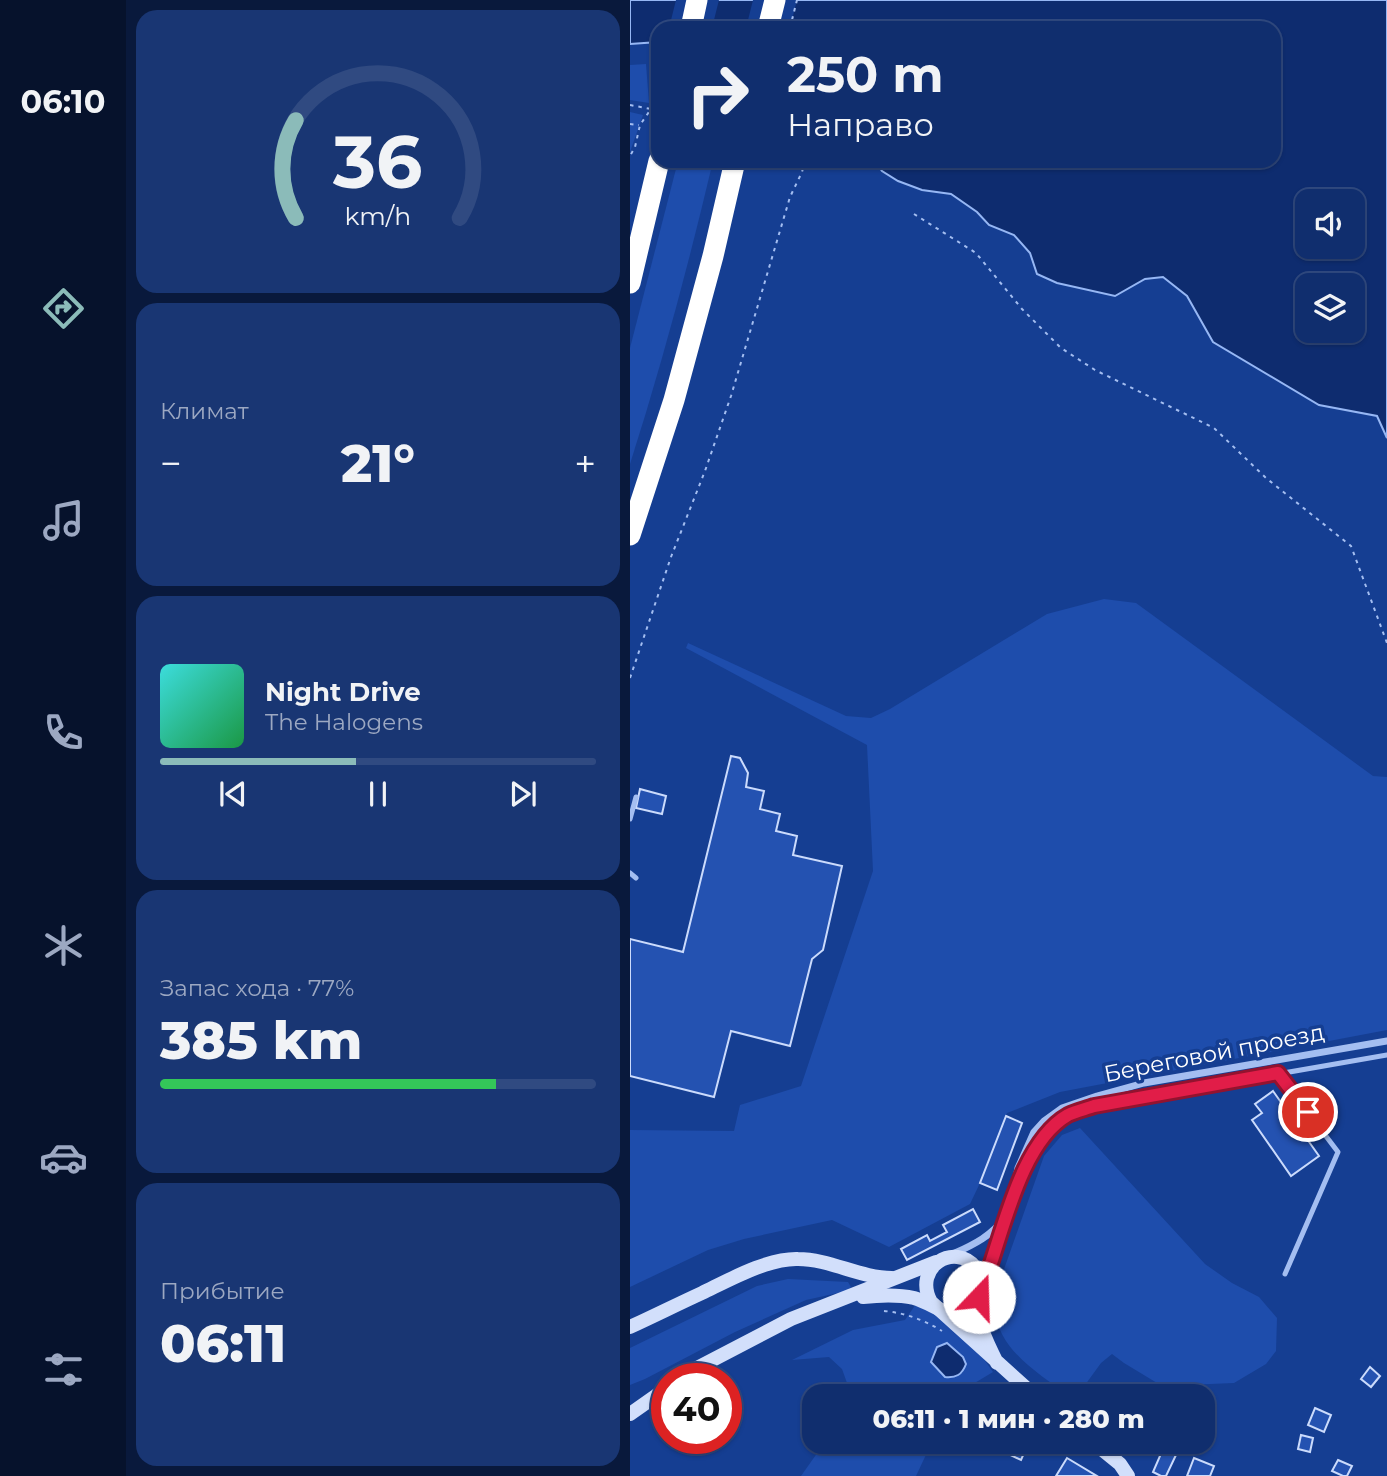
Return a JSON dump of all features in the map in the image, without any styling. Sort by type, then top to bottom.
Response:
[{"type":"highway","points":[[692,21],[697,0]]},
{"type":"highway","points":[[770,21],[775,0]]},
{"type":"highway","points":[[630,284],[657,168]]},
{"type":"highway","points":[[630,535],[674,400],[713,257],[733,168]]},
{"type":"street","name":"Береговой проезд","points":[[982,1289],[1010,1208],[1018,1168],[1034,1132],[1062,1108],[1144,1083],[1387,1041]]},
{"type":"street","points":[[708,1363],[791,1319],[897,1279],[973,1245],[993,1231],[1010,1208]]},
{"type":"street","points":[[997,1363],[980,1321],[981,1275],[972,1263],[958,1257],[944,1259],[932,1267],[926,1281],[927,1296],[936,1308],[997,1363],[1021,1384]]},
{"type":"street","points":[[630,1327],[730,1279],[773,1263],[797,1259],[897,1279]]},
{"type":"street","points":[[830,1304],[891,1295],[916,1298],[950,1314],[964,1312],[976,1303],[982,1289]]},
{"type":"street","points":[[630,1402],[651,1393]]},
{"type":"street","points":[[630,1413],[651,1398]]},
{"type":"street","points":[[1108,1454],[1120,1464],[1128,1476]]},
{"type":"lane","points":[[630,819],[636,797]]},
{"type":"lane","points":[[630,873],[636,878]]},
{"type":"lane","points":[[1015,1188],[1033,1153],[1048,1132],[1068,1116],[1094,1106],[1387,1055]]},
{"type":"lane","points":[[1278,1073],[1338,1152],[1285,1274]]},
{"type":"path","points":[[792,21],[797,0]]},
{"type":"path","points":[[630,104],[651,109]]},
{"type":"path","points":[[630,156],[640,125],[651,110]]},
{"type":"path","points":[[630,124],[640,125]]},
{"type":"path","points":[[630,678],[671,556],[727,408],[790,197],[803,168]]},
{"type":"path","points":[[914,214],[976,253],[1022,309],[1061,348],[1095,370],[1214,428],[1266,478],[1351,546],[1387,643]]},
{"type":"path","points":[[884,1311],[909,1315],[943,1331]]},
{"type":"shaded area","points":[[630,0],[1387,0],[1387,438],[1377,416],[1319,405],[1213,342],[1187,296],[1163,277],[1145,279],[1115,296],[1057,283],[1037,274],[1030,253],[1014,235],[989,225],[977,212],[951,194],[922,190],[898,181],[880,168],[1281,168],[1281,21],[651,21],[651,42],[630,44]]},
{"type":"shaded area","points":[[646,64],[649,103],[630,100],[630,65]]},
{"type":"shaded area","points":[[630,112],[643,115],[630,152]]},
{"type":"shaded area","points":[[676,168],[711,168],[674,313],[630,464],[630,348]]},
{"type":"shaded area","points":[[1104,599],[1136,603],[1373,776],[1387,777],[1387,1030],[1060,1092],[1007,1113],[970,1204],[889,1247],[832,1220],[744,1239],[708,1250],[630,1287],[630,1130],[734,1131],[740,1105],[801,1086],[873,871],[867,745],[686,648],[688,643],[846,716],[871,718],[1047,614]]},
{"type":"shaded area","points":[[1080,1128],[1205,1264],[1232,1283],[1259,1297],[1277,1318],[1276,1351],[1266,1364],[1234,1383],[1159,1384],[1112,1354],[1101,1363],[1086,1384],[1053,1384],[1013,1350],[998,1325],[995,1311],[997,1289],[1044,1156],[1062,1135]]},
{"type":"shaded area","points":[[788,1279],[848,1282],[851,1287],[847,1291],[806,1300],[676,1363],[651,1363],[651,1376],[630,1385],[630,1348],[757,1286]]},
{"type":"shaded area","points":[[916,1304],[938,1315],[974,1345],[993,1372],[973,1384],[847,1384],[842,1369],[829,1357],[792,1360],[853,1330],[905,1320]],"holes":[[[947,1343],[963,1357],[963,1372],[955,1377],[945,1377]]]},
{"type":"shaded area","points":[[947,1343],[963,1357],[966,1364],[963,1371],[952,1377],[945,1377],[931,1362],[937,1347]]},
{"type":"shaded area","points":[[817,1454],[926,1454],[916,1476],[801,1476]]},
{"type":"pier","points":[[676,0],[719,0],[714,21],[671,21]]},
{"type":"pier","points":[[753,0],[797,0],[792,21],[748,21]]},
{"type":"building","points":[[731,756],[740,758],[748,773],[746,787],[764,791],[760,809],[780,814],[776,831],[797,836],[793,855],[842,866],[823,950],[812,959],[790,1046],[731,1031],[714,1097],[630,1076],[630,939],[683,952]]},
{"type":"building","points":[[640,789],[666,796],[662,814],[636,808]]},
{"type":"building","points":[[1273,1091],[1319,1156],[1291,1176],[1252,1120],[1262,1113],[1255,1104]]},
{"type":"building","points":[[1006,1116],[1022,1123],[997,1190],[980,1183]]},
{"type":"building","points":[[973,1209],[980,1222],[907,1260],[901,1249],[927,1235],[930,1241],[947,1232],[943,1225]]},
{"type":"building","points":[[1370,1367],[1380,1376],[1371,1387],[1361,1379]]},
{"type":"building","points":[[1315,1408],[1331,1415],[1324,1432],[1308,1425]]},
{"type":"building","points":[[1301,1435],[1313,1438],[1310,1452],[1298,1449]]},
{"type":"building","points":[[1008,1454],[1024,1454],[1021,1460]]},
{"type":"building","points":[[1161,1454],[1176,1455],[1166,1476],[1153,1472]]},
{"type":"building","points":[[1067,1458],[1097,1476],[1056,1476]]},
{"type":"building","points":[[1194,1458],[1214,1466],[1210,1476],[1187,1476]]},
{"type":"building","points":[[1338,1460],[1352,1466],[1347,1476],[1332,1471]]},
{"type":"route","points":[[979,1297],[1015,1188],[1033,1153],[1048,1132],[1068,1116],[1094,1106],[1278,1073],[1308,1112]]}]
